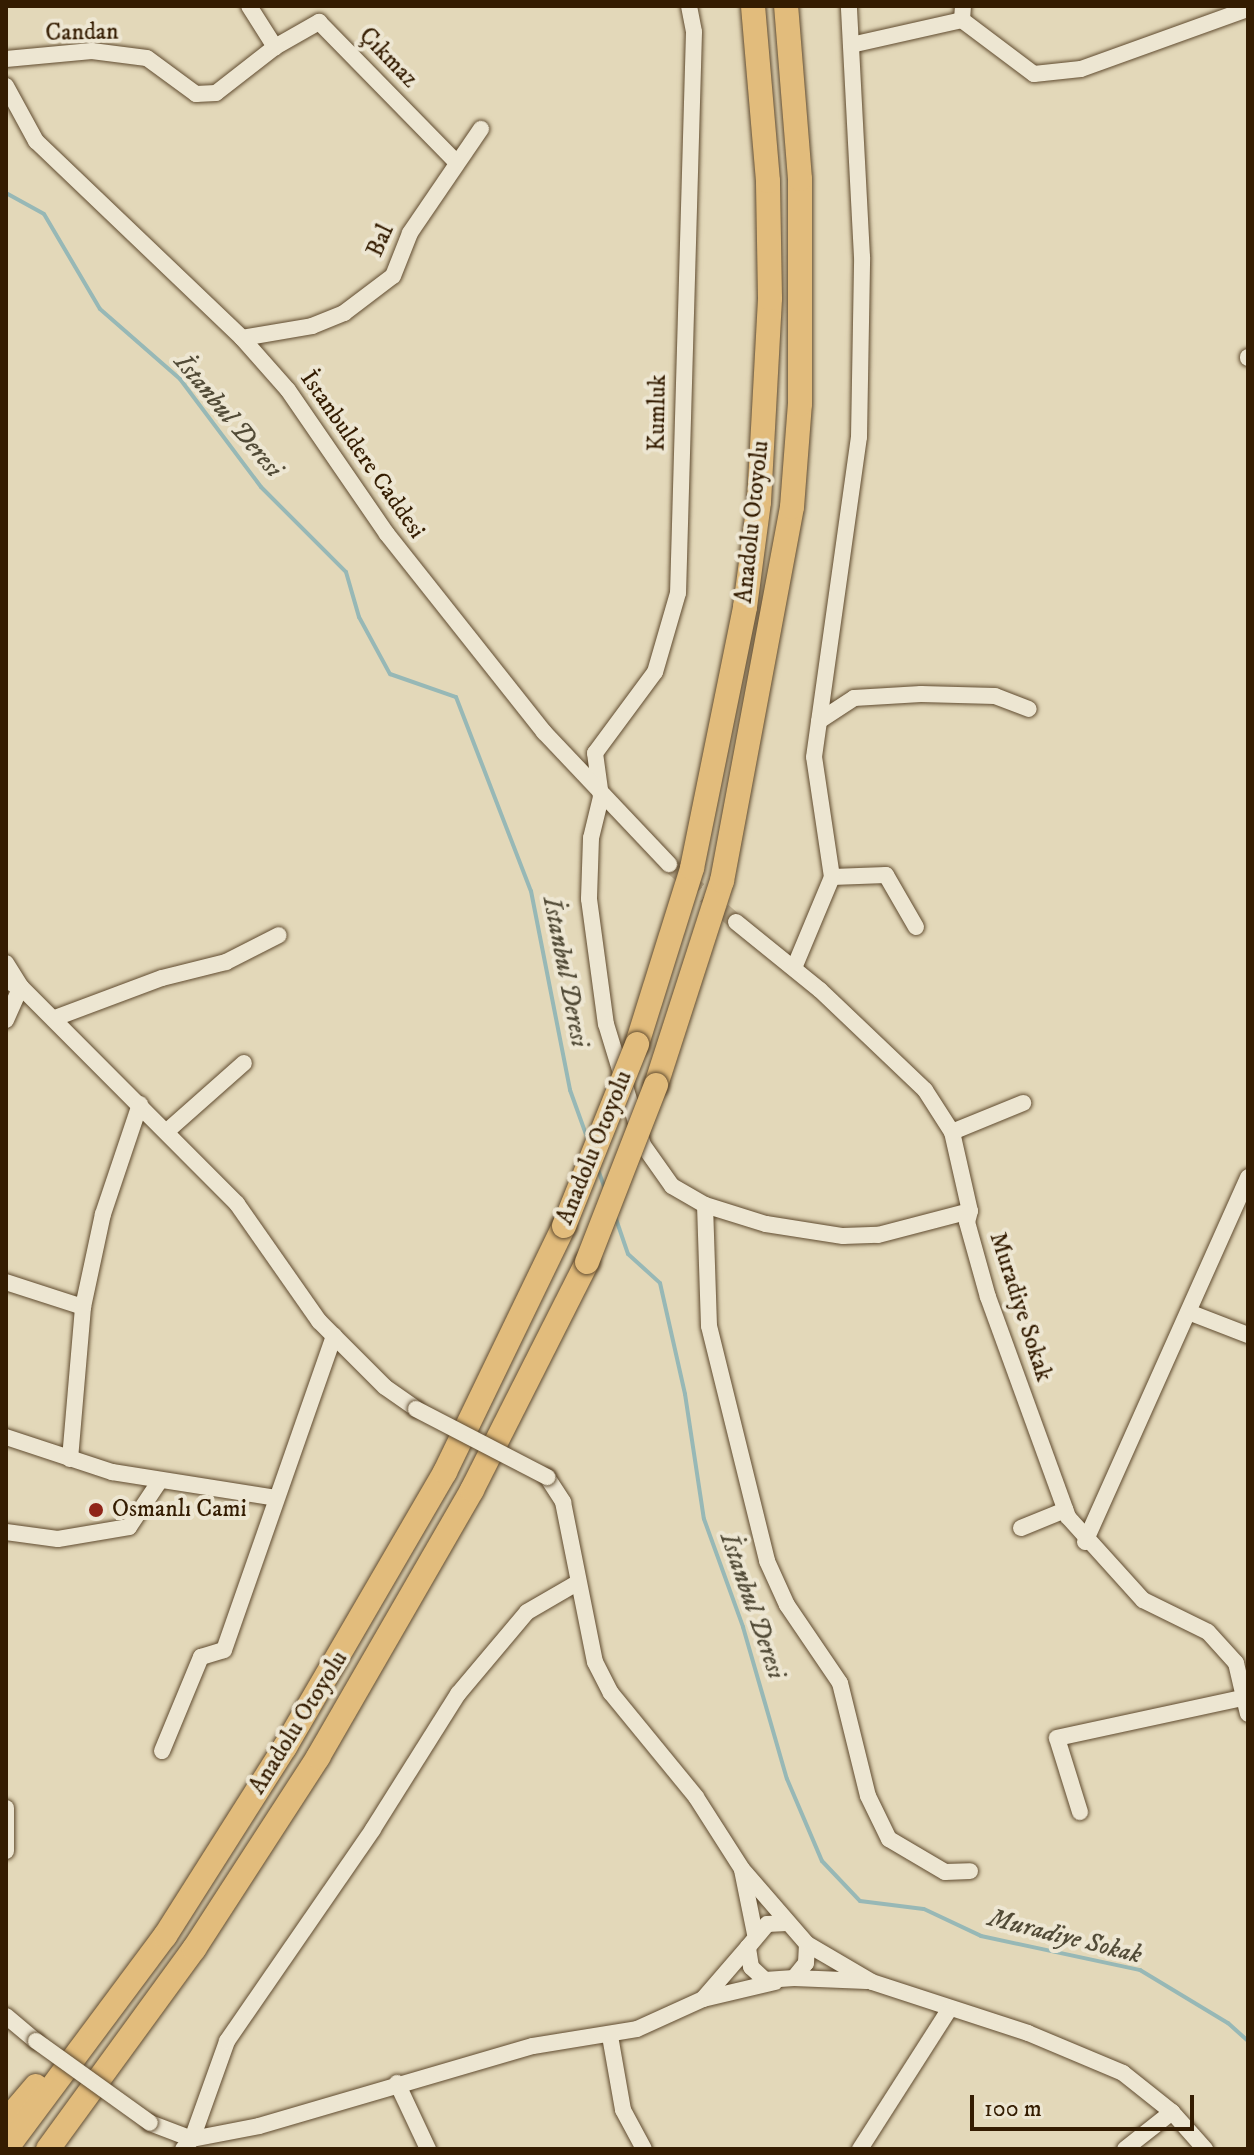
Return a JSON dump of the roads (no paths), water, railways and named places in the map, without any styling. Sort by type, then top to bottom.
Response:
[{"type":"highway","name":"Anadolu Otoyolu","points":[[6,2149],[165,1936],[380,1589],[445,1472],[564,1226],[637,1044],[692,868],[745,607],[759,502],[770,298],[768,181],[753,6]]},
{"type":"highway","name":"Anadolu Otoyolu","points":[[48,2149],[194,1949],[318,1757],[472,1490],[587,1262],[656,1085],[722,881],[792,507],[800,404],[800,179],[786,6]]},
{"type":"highway","points":[[6,2121],[165,1936]]},
{"type":"street","points":[[249,6],[275,47]]},
{"type":"street","name":"Kumluk","points":[[601,797],[595,753],[655,672],[678,593],[694,32],[689,6]]},
{"type":"street","points":[[794,968],[832,877],[815,769],[859,437],[862,257],[849,6]]},
{"type":"street","points":[[851,45],[963,13],[1034,74],[1081,69],[1248,9]]},
{"type":"street","name":"Çıkmaz","points":[[275,47],[319,22],[457,163]]},
{"type":"street","name":"Candan","points":[[6,59],[92,51],[147,58],[196,94],[216,93],[275,47]]},
{"type":"street","name":"İstanbuldere Caddesi","points":[[6,86],[36,141],[242,338],[288,390],[387,534],[601,797],[669,864]]},
{"type":"street","name":"Bal","points":[[242,338],[312,326],[344,313],[393,276],[410,233],[481,129]]},
{"type":"street","points":[[819,721],[854,698],[921,694],[995,696],[1029,709]]},
{"type":"street","points":[[601,797],[591,838],[589,899],[606,1024],[643,1145],[672,1186],[705,1205],[766,1224],[843,1236],[878,1235],[970,1211]]},
{"type":"street","points":[[832,877],[886,875],[916,927]]},
{"type":"street","name":"Muradiye Sokak","points":[[736,922],[794,968],[925,1090],[952,1132],[970,1211],[967,1222],[988,1297],[1065,1510],[1085,1542],[1143,1600],[1208,1632],[1236,1663],[1245,1706]]},
{"type":"street","points":[[55,1018],[162,978],[226,962],[279,935]]},
{"type":"street","points":[[6,963],[13,984],[6,1020]]},
{"type":"street","points":[[13,984],[55,1018],[237,1204],[334,1336],[385,1387],[416,1409],[547,1477],[569,1523],[577,1583],[595,1662],[611,1693],[696,1797],[742,1869],[807,1944],[872,1982],[949,2010],[1028,2033],[1123,2073],[1172,2112],[1205,2149]]},
{"type":"street","points":[[166,1132],[244,1063]]},
{"type":"street","points":[[952,1132],[1023,1103]]},
{"type":"street","points":[[70,1459],[83,1307],[103,1214],[140,1104]]},
{"type":"street","points":[[1085,1542],[1191,1313],[1248,1177]]},
{"type":"street","points":[[705,1205],[709,1326],[767,1561],[787,1605],[840,1683],[868,1796],[883,1831],[918,1860],[945,1872],[970,1871]]},
{"type":"street","points":[[6,1282],[83,1307]]},
{"type":"street","points":[[1191,1313],[1248,1335]]},
{"type":"street","points":[[162,1751],[201,1657],[224,1650],[268,1536],[276,1498],[334,1336]]},
{"type":"street","points":[[6,1437],[70,1459],[159,1482],[276,1498]]},
{"type":"street","points":[[6,1532],[58,1539],[129,1527],[159,1482]]},
{"type":"street","points":[[1021,1528],[1065,1510]]},
{"type":"street","points":[[187,2144],[227,2041],[373,1829],[458,1694],[527,1612],[577,1583]]},
{"type":"street","points":[[1080,1812],[1057,1738],[1245,1706]]},
{"type":"street","points":[[6,1808],[6,1851]]},
{"type":"street","points":[[742,1869],[752,1940],[751,1967],[775,1982]]},
{"type":"street","points":[[703,1999],[767,1924],[787,1923]]},
{"type":"street","points":[[794,1978],[806,1963],[807,1944]]},
{"type":"street","points":[[6,2016],[150,2123],[187,2144],[309,2112],[397,2083],[533,2046],[610,2036],[703,1999],[794,1978],[872,1982]]},
{"type":"street","points":[[860,2149],[949,2010]]},
{"type":"street","points":[[610,2036],[623,2110],[638,2148]]},
{"type":"street","points":[[397,2083],[428,2149]]},
{"type":"street","points":[[1125,2149],[1172,2112]]},
{"type":"waterway","name":"İstanbul Deresi","points":[[6,193],[44,214],[100,309],[180,379],[261,487],[346,572],[359,617],[390,674],[456,697],[531,891],[570,1090],[588,1140]]},
{"type":"waterway","name":"İstanbul Deresi","points":[[597,1167],[605,1189]]},
{"type":"waterway","name":"İstanbul Deresi","points":[[615,1216],[628,1254],[660,1283],[685,1394],[704,1519],[743,1627],[787,1779],[822,1861],[860,1901],[924,1909],[981,1936],[1140,1970],[1228,2023],[1248,2041]]},
{"type":"tunnel","points":[[669,864],[736,922]]},
{"type":"place","name":"Osmanlı Cami","points":[[96,1510]]}]
